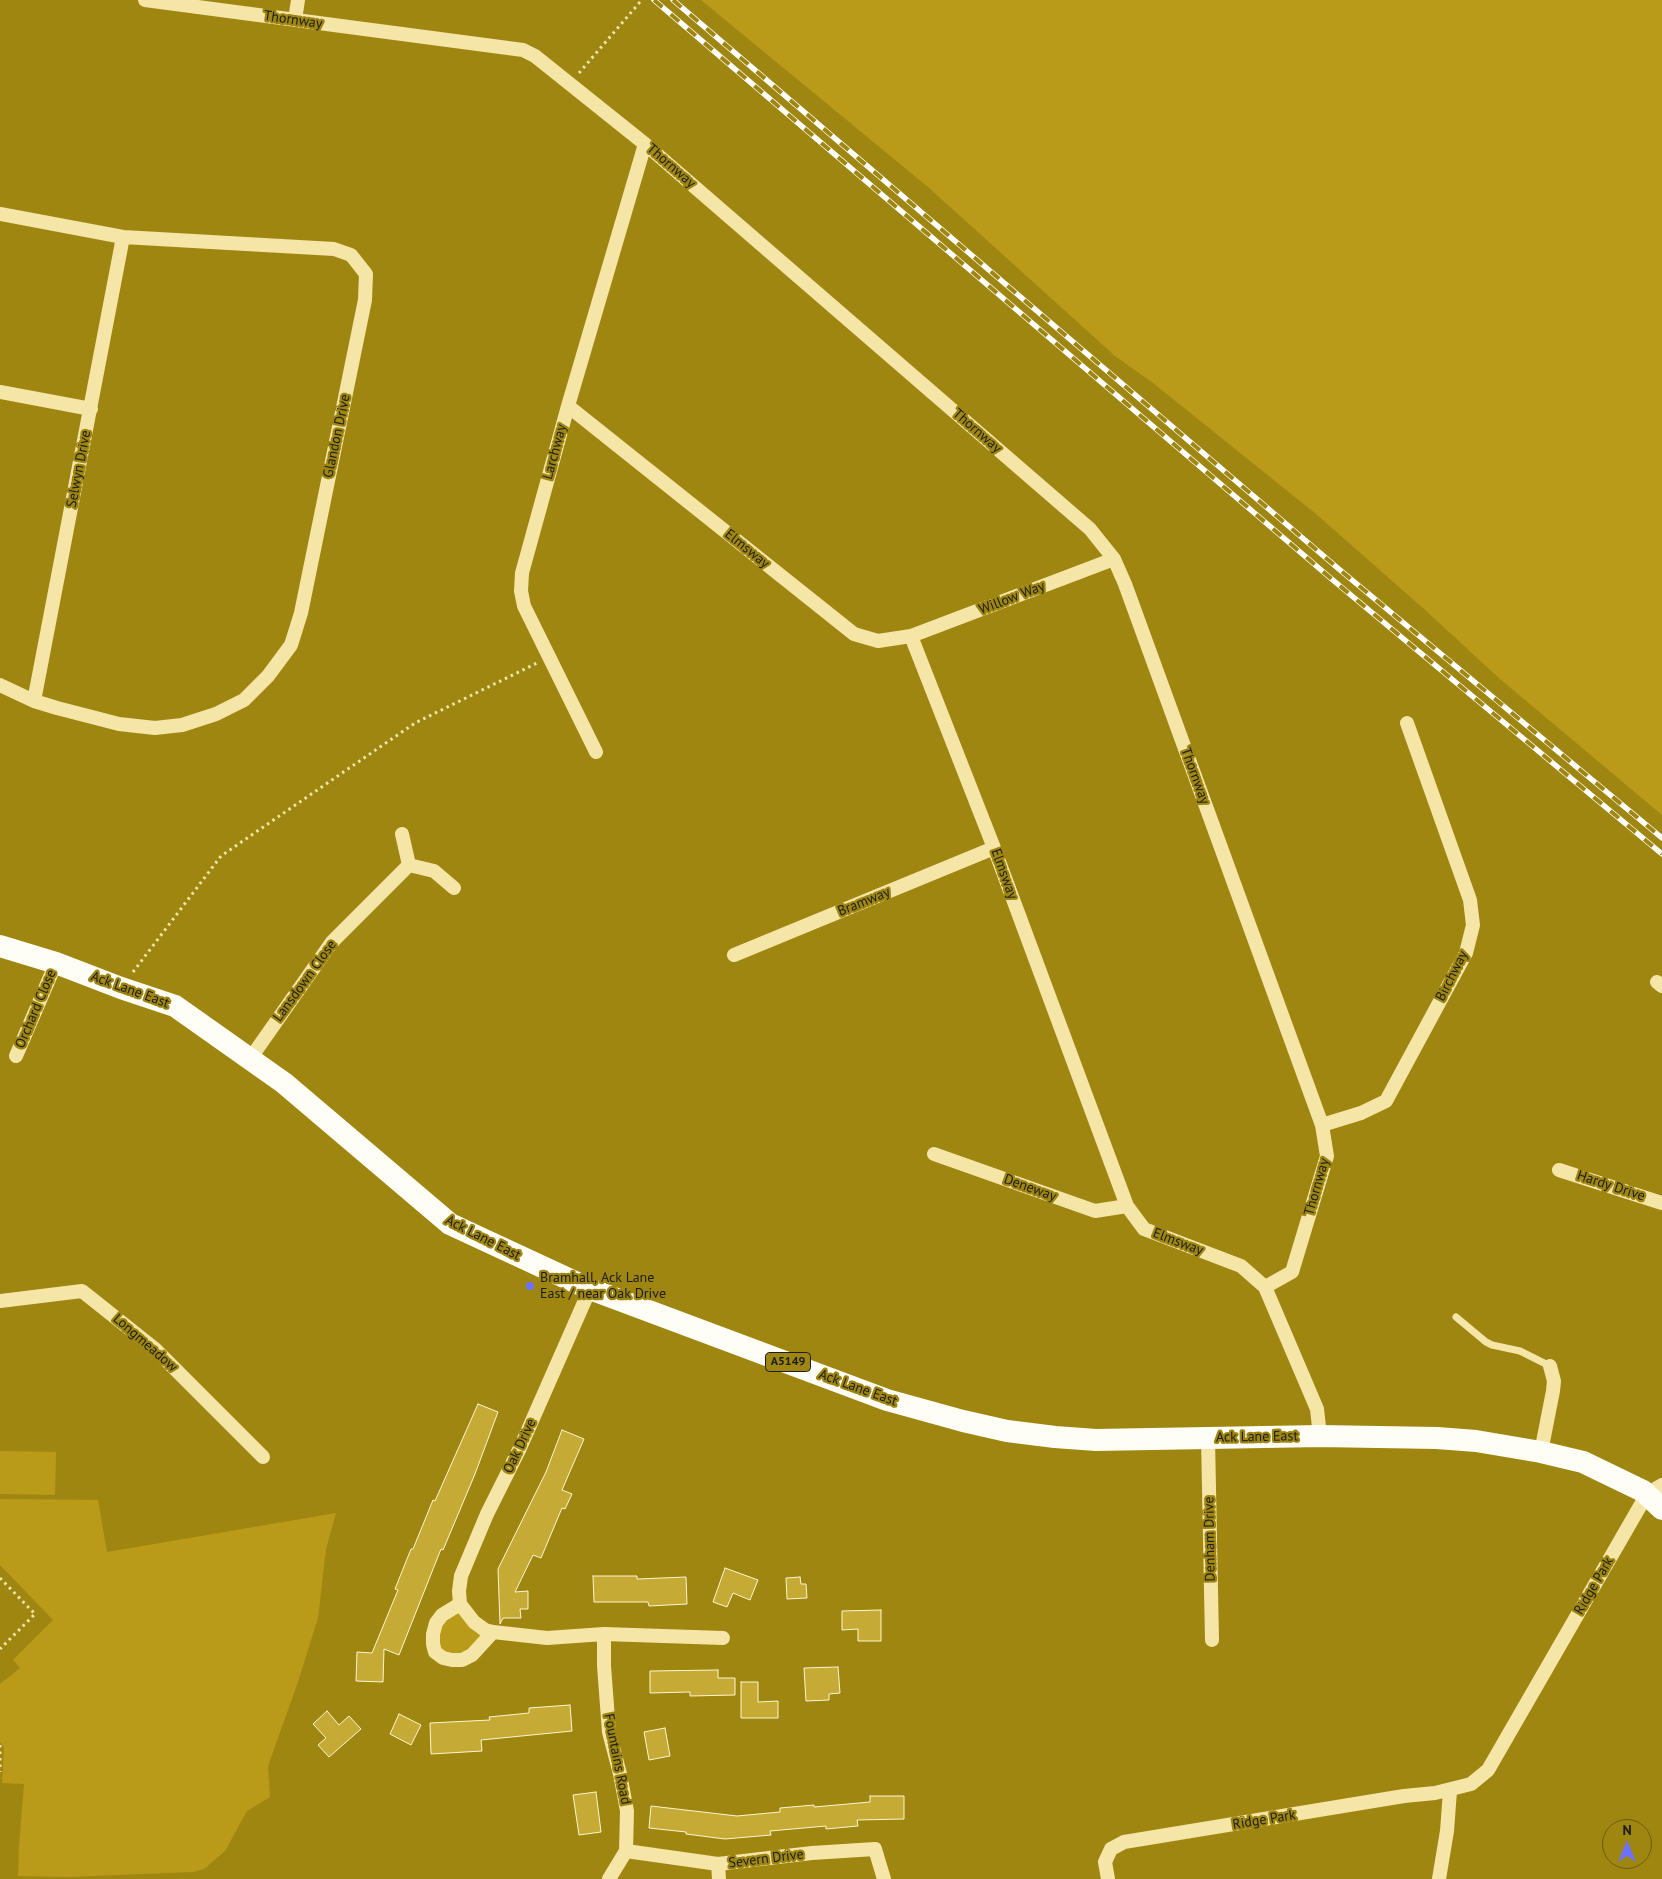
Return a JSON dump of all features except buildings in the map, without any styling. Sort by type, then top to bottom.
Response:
[{"type":"main road","name":"Ack Lane East","points":[[0,946],[56,963],[120,988],[175,1006],[284,1083],[450,1224],[590,1289],[887,1400],[1007,1431],[1096,1440],[1320,1436],[1466,1440],[1541,1452],[1583,1462],[1657,1496]]},
{"type":"street","name":"Thornway","points":[[146,0],[522,50],[535,56],[645,144],[1090,529],[1114,559],[1322,1125],[1327,1156],[1292,1272],[1265,1287]]},
{"type":"street","points":[[295,20],[298,0]]},
{"type":"street","name":"Larchway","points":[[596,752],[524,606],[521,591],[522,573],[568,406],[645,144]]},
{"type":"street","name":"Glandon Drive","points":[[0,214],[123,238],[334,250],[351,256],[366,274],[365,300],[301,613],[292,645],[268,676],[244,700],[216,714],[182,725],[155,728],[119,724],[34,701],[0,684]]},
{"type":"street","name":"Selwyn Drive","points":[[34,701],[123,238]]},
{"type":"street","points":[[0,392],[91,409]]},
{"type":"street","name":"Elmsway","points":[[568,406],[854,634],[878,641],[910,636],[994,848],[1127,1206],[1144,1229],[1241,1266],[1265,1287],[1317,1409],[1320,1436]]},
{"type":"street","name":"Willow Way","points":[[910,636],[1114,559]]},
{"type":"street","name":"Birchway","points":[[1322,1125],[1360,1113],[1386,1101],[1466,953],[1473,924],[1470,900],[1407,723]]},
{"type":"street","points":[[402,834],[409,865],[434,871],[454,888]]},
{"type":"street","name":"Bramway","points":[[734,956],[994,848]]},
{"type":"street","name":"Lansdown Close","points":[[250,1059],[332,942],[409,865]]},
{"type":"street","name":"Orchard Close","points":[[16,1056],[56,963]]},
{"type":"street","name":"Deneway","points":[[934,1154],[1095,1212],[1127,1206]]},
{"type":"street","name":"Hardy Drive","points":[[1559,1170],[1662,1203]]},
{"type":"street","name":"Oak Drive","points":[[460,1604],[460,1576],[487,1514],[520,1448],[590,1289]]},
{"type":"street","name":"Longmeadow","points":[[0,1301],[82,1291],[155,1349],[263,1457]]},
{"type":"street","points":[[1541,1452],[1553,1391],[1554,1381],[1550,1366]]},
{"type":"street","name":"Denham Drive","points":[[1208,1438],[1212,1640]]},
{"type":"street","name":"Ridge Park","points":[[1108,1879],[1105,1862],[1111,1849],[1124,1842],[1404,1796],[1450,1791],[1471,1784],[1488,1770],[1657,1496]]},
{"type":"street","points":[[494,1632],[472,1655],[462,1660],[443,1658],[435,1652],[433,1634],[436,1623],[442,1615],[460,1604],[474,1622],[485,1630],[494,1632],[547,1638],[604,1634],[723,1638]]},
{"type":"street","name":"Fountains Road","points":[[604,1634],[604,1666],[609,1732],[627,1811],[626,1851],[609,1879]]},
{"type":"street","points":[[1439,1879],[1447,1831],[1450,1791]]},
{"type":"street","name":"Severn Drive","points":[[626,1851],[718,1864],[875,1849],[884,1879]]},
{"type":"street","points":[[718,1864],[719,1879]]},
{"type":"lane","points":[[1456,1317],[1486,1342],[1520,1351],[1550,1366]]},
{"type":"path","points":[[569,84],[640,2]]},
{"type":"path","points":[[120,988],[221,856],[415,723],[550,657]]},
{"type":"path","points":[[0,1578],[35,1614],[0,1648]]},
{"type":"path","points":[[0,1745],[0,1772]]},
{"type":"shaded area","points":[[701,0],[1662,0],[1662,815],[1500,679],[1316,514],[1153,383],[1115,356],[928,187]]},
{"type":"shaded area","points":[[0,1451],[56,1452],[55,1495],[0,1494]]},
{"type":"shaded area","points":[[0,1499],[98,1500],[107,1552],[336,1513],[326,1549],[318,1618],[298,1682],[268,1766],[270,1797],[247,1811],[225,1851],[204,1869],[193,1872],[69,1877],[18,1876],[24,1784],[2,1783],[4,1747],[0,1742],[0,1684],[20,1668],[13,1660],[53,1620],[0,1565]]},
{"type":"shaded area","points":[[460,1604],[485,1630],[472,1655],[435,1652],[436,1623]]},
{"type":"railway","points":[[654,0],[1334,581],[1662,854]]},
{"type":"railway","points":[[673,0],[1340,570],[1662,838]]},
{"type":"place","name":"Bramhall, Ack Lane East / near Oak Drive","points":[[530,1286]]}]
